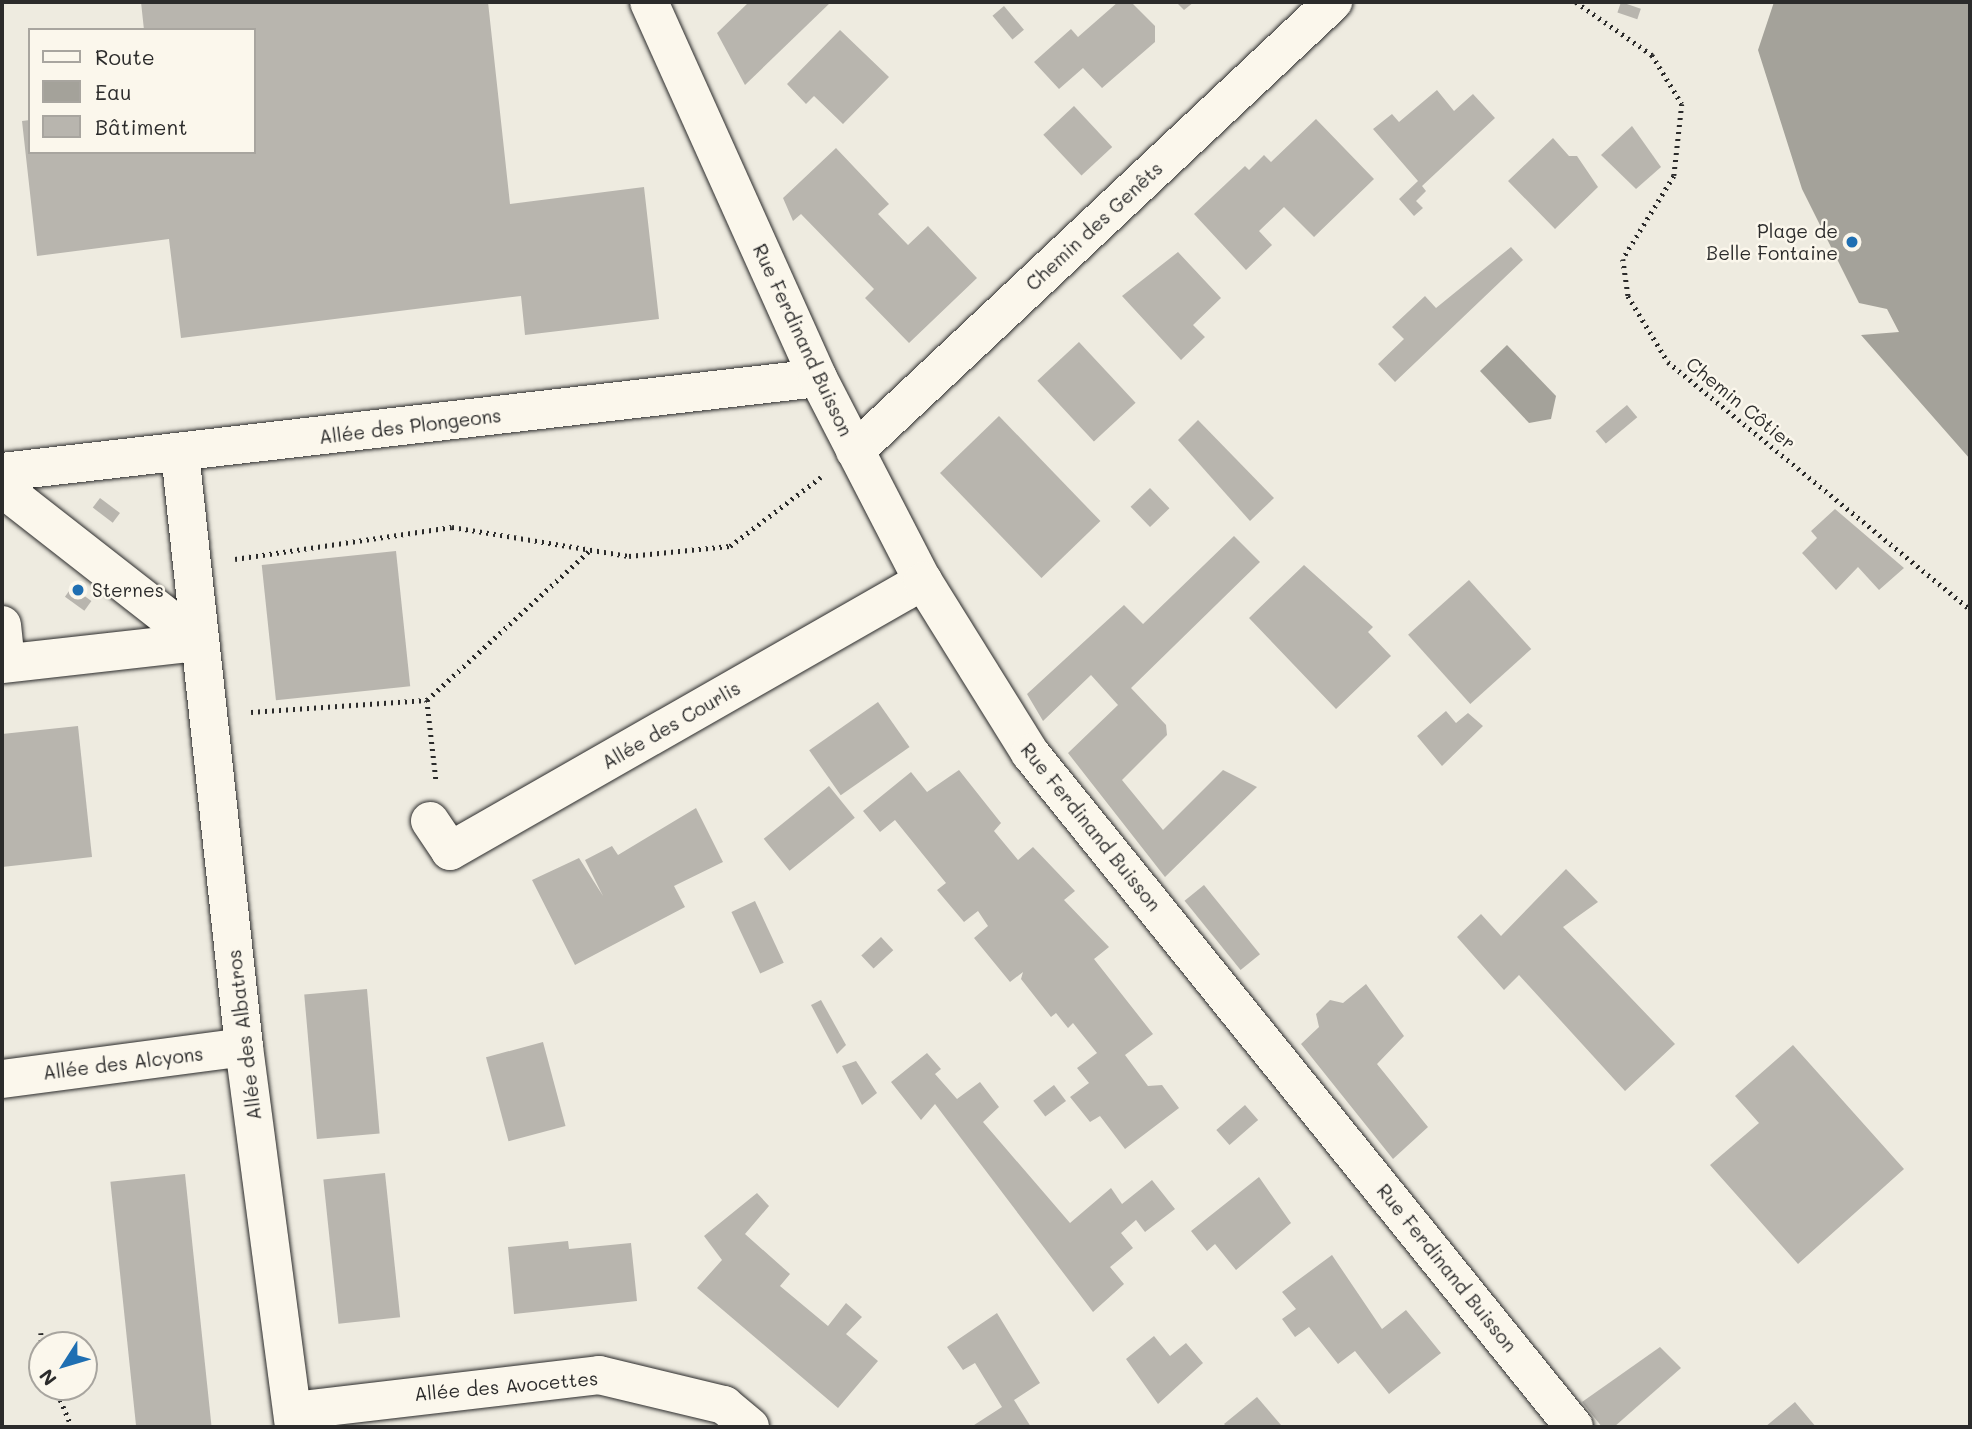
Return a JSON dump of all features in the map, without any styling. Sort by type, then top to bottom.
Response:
[{"type":"street","name":"Rue Ferdinand Buisson","points":[[649,2],[818,378],[855,451],[923,581],[1030,753],[1574,1427]]},
{"type":"street","name":"Chemin des Genêts","points":[[855,451],[1333,2]]},
{"type":"street","name":"Allée des Plongeons","points":[[2,472],[818,378]]},
{"type":"street","name":"Allée des Albatros","points":[[180,453],[244,1047],[294,1419]]},
{"type":"street","points":[[2,488],[199,642]]},
{"type":"street","name":"Allée des Courlis","points":[[430,821],[450,851],[923,581]]},
{"type":"street","points":[[2,625],[4,663],[199,642]]},
{"type":"street","name":"Allée des Alcyons","points":[[2,1079],[244,1047]]},
{"type":"street","name":"Allée des Avocettes","points":[[294,1419],[599,1376],[724,1405],[750,1427]]},
{"type":"path","name":"Chemin Côtier","points":[[1576,2],[1652,55],[1682,104],[1674,176],[1623,259],[1628,296],[1668,362],[1970,609]]},
{"type":"path","points":[[189,551],[234,559],[452,527],[629,556],[730,545],[855,451]]},
{"type":"path","points":[[241,713],[427,700],[590,550]]},
{"type":"path","points":[[427,700],[436,783],[430,821]]},
{"type":"path","points":[[61,1401],[72,1427]]},
{"type":"water","name":"Plage de Belle Fontaine","points":[[1774,2],[1970,2],[1970,459],[1861,335],[1899,332],[1887,309],[1859,303],[1802,189],[1758,50]]},
{"type":"water","points":[[1507,345],[1556,396],[1551,419],[1529,423],[1480,371]]},
{"type":"building","points":[[141,2],[488,2],[510,204],[644,187],[659,319],[525,335],[521,296],[181,338],[169,239],[37,256],[22,121],[28,120],[28,154],[256,154],[256,28],[144,28]]},
{"type":"building","points":[[749,2],[831,2],[745,85],[717,33]]},
{"type":"building","points":[[1118,2],[1131,2],[1155,26],[1155,42],[1102,88],[1083,68],[1059,89],[1034,62],[1071,29],[1078,37]]},
{"type":"building","points":[[1176,2],[1194,2],[1184,10]]},
{"type":"building","points":[[1621,2],[1641,9],[1637,19],[1617,12]]},
{"type":"building","points":[[1004,6],[1024,30],[1012,39],[993,16]]},
{"type":"building","points":[[840,30],[889,77],[843,124],[814,96],[806,104],[787,84]]},
{"type":"building","points":[[1437,90],[1454,111],[1473,94],[1495,118],[1422,186],[1426,191],[1416,201],[1423,208],[1414,216],[1399,199],[1418,181],[1373,129],[1392,114],[1399,122]]},
{"type":"building","points":[[1074,106],[1112,147],[1081,176],[1043,135]]},
{"type":"building","points":[[1316,119],[1374,179],[1314,237],[1284,207],[1259,231],[1272,245],[1246,270],[1194,214],[1245,166],[1249,170],[1264,155],[1271,162]]},
{"type":"building","points":[[1632,126],[1661,167],[1636,189],[1601,155]]},
{"type":"building","points":[[1553,138],[1569,156],[1577,156],[1598,187],[1555,229],[1508,181]]},
{"type":"building","points":[[836,148],[889,204],[878,214],[908,245],[928,226],[977,278],[909,343],[865,298],[874,289],[801,214],[793,221],[783,198]]},
{"type":"building","points":[[1511,247],[1523,260],[1395,382],[1378,364],[1404,339],[1392,327],[1425,296],[1436,308]]},
{"type":"building","points":[[1178,252],[1221,298],[1193,325],[1205,337],[1181,360],[1122,296]]},
{"type":"building","points":[[1079,342],[1136,403],[1094,442],[1037,381]]},
{"type":"building","points":[[1627,405],[1637,417],[1606,444],[1596,431]]},
{"type":"building","points":[[999,416],[1100,521],[1041,578],[940,473]]},
{"type":"building","points":[[1198,420],[1274,498],[1250,521],[1178,440]]},
{"type":"building","points":[[1150,488],[1169,508],[1150,527],[1131,507]]},
{"type":"building","points":[[100,498],[120,513],[113,523],[93,508]]},
{"type":"building","points":[[1835,509],[1904,568],[1879,590],[1858,567],[1836,590],[1802,553],[1817,538],[1811,531]]},
{"type":"building","points":[[1234,536],[1260,562],[1131,688],[1166,725],[1167,735],[1122,780],[1163,830],[1223,770],[1257,787],[1165,877],[1068,753],[1118,705],[1091,675],[1043,721],[1027,694],[1124,605],[1143,624]]},
{"type":"building","points":[[396,551],[410,686],[276,700],[262,565]]},
{"type":"building","points":[[1304,565],[1373,627],[1368,632],[1391,656],[1336,709],[1249,618]]},
{"type":"building","points":[[1469,580],[1531,649],[1470,704],[1408,635]]},
{"type":"building","points":[[72,587],[91,601],[84,611],[65,597]]},
{"type":"building","points":[[878,702],[910,747],[841,795],[809,750]]},
{"type":"building","points":[[1446,711],[1456,723],[1468,713],[1483,726],[1442,766],[1417,736]]},
{"type":"building","points":[[78,726],[92,857],[2,867],[2,734]]},
{"type":"building","points":[[959,770],[1001,823],[994,831],[1018,860],[1033,847],[1075,891],[1064,900],[1109,947],[1094,959],[1153,1034],[1125,1055],[1148,1086],[1162,1085],[1179,1108],[1125,1149],[1100,1116],[1090,1122],[1070,1097],[1089,1083],[1077,1068],[1097,1053],[1073,1023],[1068,1028],[1056,1013],[1051,1017],[1021,979],[1023,972],[1010,982],[974,938],[988,926],[978,911],[964,922],[937,890],[946,883],[895,820],[880,832],[863,811],[911,772],[927,792]]},
{"type":"building","points":[[829,786],[855,818],[790,871],[764,839]]},
{"type":"building","points":[[696,808],[723,862],[674,886],[685,907],[575,965],[532,880],[579,858],[603,896],[585,860],[612,846],[618,855]]},
{"type":"building","points":[[1566,869],[1598,902],[1563,927],[1675,1044],[1625,1091],[1519,975],[1504,990],[1457,937],[1481,914],[1501,936]]},
{"type":"building","points":[[1204,885],[1260,954],[1241,970],[1185,901]]},
{"type":"building","points":[[755,901],[784,963],[760,974],[731,912]]},
{"type":"building","points":[[881,937],[893,950],[874,969],[861,955]]},
{"type":"building","points":[[1366,984],[1404,1036],[1377,1064],[1428,1127],[1393,1159],[1301,1044],[1319,1027],[1316,1014],[1330,1000],[1343,1003]]},
{"type":"building","points":[[367,989],[380,1133],[317,1139],[304,994]]},
{"type":"building","points":[[821,1000],[846,1045],[837,1054],[811,1005]]},
{"type":"building","points":[[543,1042],[566,1126],[509,1141],[486,1057]]},
{"type":"building","points":[[1793,1045],[1904,1169],[1798,1264],[1710,1165],[1759,1123],[1735,1096]]},
{"type":"building","points":[[927,1053],[941,1069],[935,1074],[957,1099],[980,1082],[999,1107],[983,1122],[1070,1223],[1111,1188],[1122,1204],[1152,1180],[1175,1209],[1145,1232],[1136,1220],[1121,1233],[1133,1248],[1110,1267],[1124,1284],[1093,1312],[935,1104],[921,1120],[891,1082]]},
{"type":"building","points":[[856,1061],[877,1093],[862,1105],[842,1066]]},
{"type":"building","points":[[1054,1085],[1066,1101],[1045,1117],[1033,1101]]},
{"type":"building","points":[[1245,1105],[1258,1120],[1229,1145],[1216,1130]]},
{"type":"building","points":[[385,1173],[400,1317],[338,1324],[323,1179]]},
{"type":"building","points":[[185,1174],[212,1427],[136,1427],[110,1182]]},
{"type":"building","points":[[1259,1177],[1291,1223],[1236,1270],[1215,1244],[1207,1251],[1191,1231]]},
{"type":"building","points":[[757,1193],[769,1206],[745,1234],[790,1274],[780,1286],[828,1326],[846,1303],[862,1317],[846,1334],[878,1361],[838,1408],[697,1288],[722,1260],[704,1236]]},
{"type":"building","points":[[568,1241],[569,1249],[631,1243],[637,1301],[514,1314],[508,1247]]},
{"type":"building","points":[[1332,1255],[1382,1329],[1406,1310],[1441,1353],[1389,1394],[1355,1351],[1338,1364],[1309,1327],[1295,1337],[1282,1319],[1296,1309],[1282,1292]]},
{"type":"building","points":[[997,1313],[1040,1383],[1014,1400],[1031,1427],[971,1427],[1002,1407],[975,1363],[963,1370],[947,1347]]},
{"type":"building","points":[[1154,1336],[1170,1356],[1186,1343],[1203,1363],[1158,1404],[1126,1359]]},
{"type":"building","points":[[1660,1347],[1681,1368],[1614,1427],[1602,1427],[1582,1402]]},
{"type":"building","points":[[1257,1397],[1281,1425],[1227,1427],[1224,1424]]},
{"type":"building","points":[[1795,1402],[1816,1427],[1765,1427]]},
{"type":"place","name":"Plage de Belle Fontaine","points":[[1852,242]]},
{"type":"place","name":"Sternes","points":[[78,590]]}]
